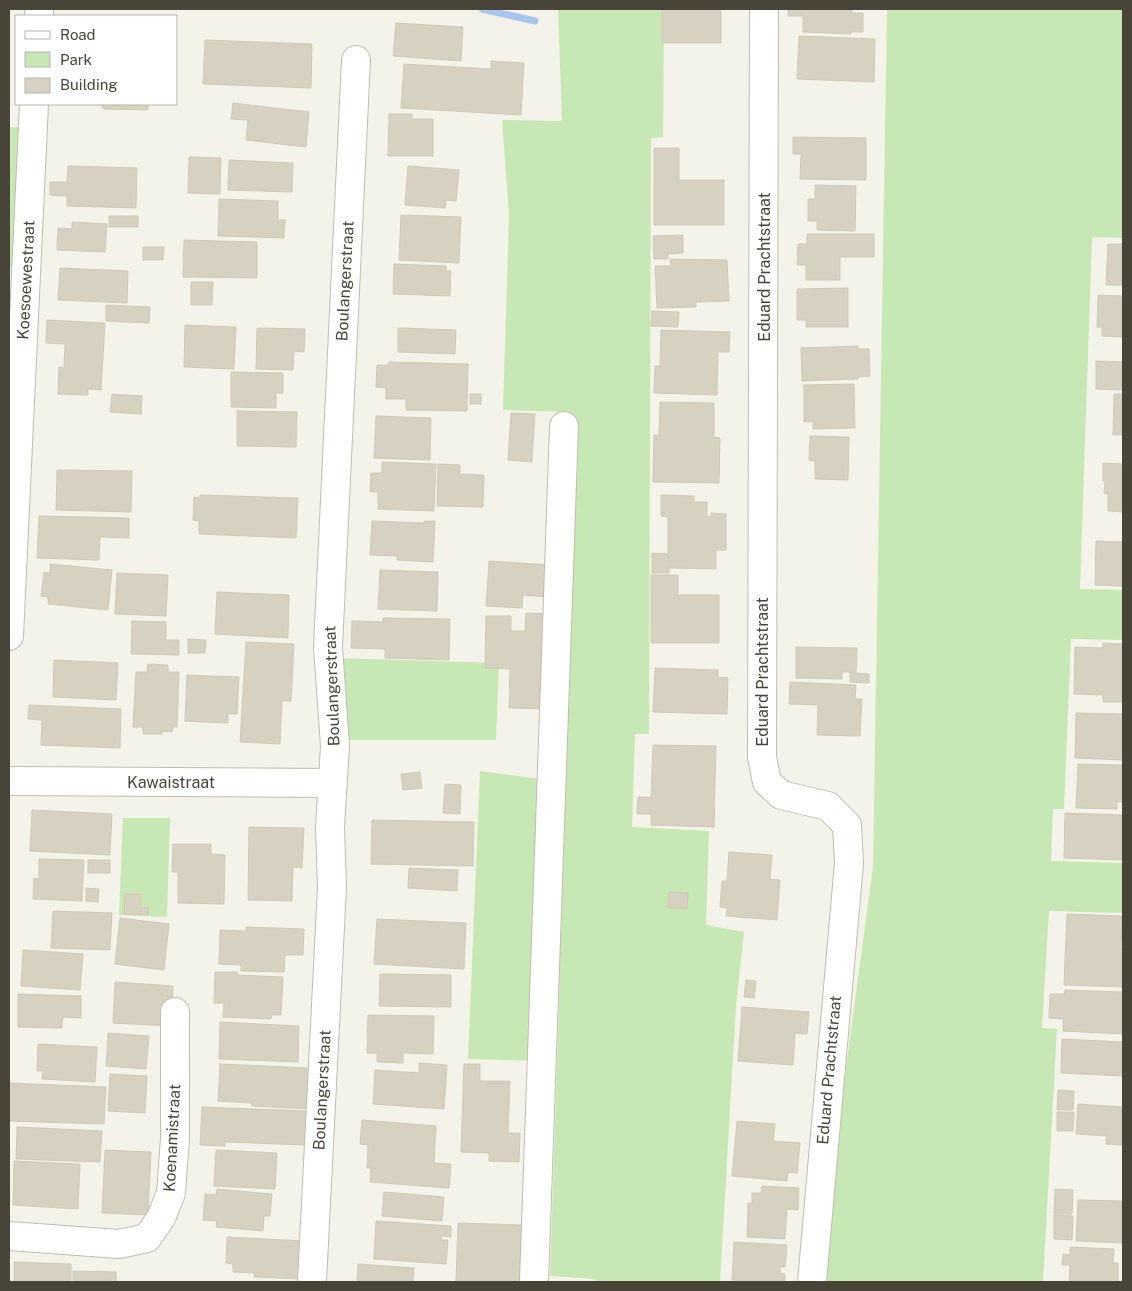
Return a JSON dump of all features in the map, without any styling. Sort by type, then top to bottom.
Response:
[{"type":"street","name":"Eduard Prachtstraat","points":[[764,9],[762,756],[767,782],[781,795],[828,806],[847,825],[849,863],[812,1282]]},
{"type":"street","name":"Boulangerstraat","points":[[312,1282],[331,897],[330,827],[335,746],[328,647],[356,60]]},
{"type":"street","name":"Koesoewestraat","points":[[9,636],[34,105]]},
{"type":"street","points":[[534,1282],[564,426]]},
{"type":"street","name":"Kawaistraat","points":[[9,781],[332,782]]},
{"type":"street","name":"Koenamistraat","points":[[9,1236],[119,1244],[147,1238],[161,1218],[171,1193],[175,1138],[175,1012]]},
{"type":"green space","points":[[558,9],[664,9],[663,137],[651,138],[649,734],[635,734],[632,827],[709,831],[706,925],[744,932],[736,1006],[720,1282],[595,1282],[595,1279],[550,1276],[559,1009],[570,412],[503,410],[509,214],[502,120],[562,121]]},
{"type":"green space","points":[[887,9],[1123,9],[1123,238],[1092,237],[1080,589],[1123,590],[1123,640],[1071,639],[1064,809],[1053,809],[1051,861],[1123,863],[1123,913],[1049,911],[1042,1028],[1057,1029],[1043,1282],[825,1282],[831,1179],[873,867]]},
{"type":"green space","points":[[9,127],[25,128],[20,267],[9,267]]},
{"type":"green space","points":[[336,658],[499,663],[496,740],[341,740]]},
{"type":"green space","points":[[480,771],[541,779],[536,1061],[468,1059]]},
{"type":"green space","points":[[123,818],[170,818],[167,917],[119,915]]},
{"type":"building","points":[[662,9],[721,9],[721,43],[662,43]]},
{"type":"building","points":[[788,9],[852,9],[852,13],[863,13],[863,32],[851,32],[851,34],[803,32],[803,16],[788,16]]},
{"type":"building","points":[[396,23],[463,27],[461,61],[393,56]]},
{"type":"building","points":[[799,36],[875,39],[874,82],[797,79]]},
{"type":"building","points":[[205,40],[312,44],[311,88],[203,84]]},
{"type":"building","points":[[491,61],[524,63],[521,115],[401,108],[404,64],[491,69]]},
{"type":"building","points":[[233,103],[309,112],[306,147],[246,140],[248,120],[231,119]]},
{"type":"building","points":[[101,105],[148,105],[148,110],[104,109]]},
{"type":"building","points":[[389,114],[412,114],[412,119],[433,119],[433,156],[388,156]]},
{"type":"building","points":[[793,137],[866,138],[866,180],[800,179],[801,154],[793,154]]},
{"type":"building","points":[[654,148],[679,148],[679,180],[724,180],[724,225],[654,225]]},
{"type":"building","points":[[189,157],[221,158],[220,194],[188,193]]},
{"type":"building","points":[[229,160],[293,163],[292,192],[228,190]]},
{"type":"building","points":[[68,166],[137,168],[136,208],[67,206],[67,196],[50,195],[50,182],[67,182]]},
{"type":"building","points":[[408,166],[459,170],[456,201],[446,200],[445,208],[405,205]]},
{"type":"building","points":[[815,185],[856,186],[855,231],[817,230],[817,221],[808,221],[808,199],[815,199]]},
{"type":"building","points":[[219,199],[278,201],[278,220],[285,220],[284,238],[218,236]]},
{"type":"building","points":[[401,215],[461,217],[459,263],[399,260]]},
{"type":"building","points":[[109,216],[138,216],[138,227],[109,227]]},
{"type":"building","points":[[72,222],[107,224],[105,252],[57,250],[58,228],[72,229]]},
{"type":"building","points":[[807,234],[874,234],[874,257],[840,257],[840,280],[806,280],[806,265],[797,265],[798,244],[807,244]]},
{"type":"building","points":[[683,235],[683,253],[668,254],[668,259],[654,259],[653,236]]},
{"type":"building","points":[[184,240],[257,242],[257,278],[183,277]]},
{"type":"building","points":[[1108,244],[1123,244],[1123,285],[1106,285]]},
{"type":"building","points":[[143,247],[164,247],[163,260],[143,260]]},
{"type":"building","points":[[670,259],[727,260],[729,301],[696,302],[696,307],[657,308],[655,266],[671,266]]},
{"type":"building","points":[[394,264],[446,266],[446,271],[451,271],[450,296],[393,294]]},
{"type":"building","points":[[60,268],[128,271],[127,303],[58,300]]},
{"type":"building","points":[[191,282],[213,282],[212,305],[191,305]]},
{"type":"building","points":[[848,288],[848,327],[806,327],[806,320],[797,320],[797,289]]},
{"type":"building","points":[[1098,295],[1123,296],[1123,337],[1102,336],[1102,327],[1097,327]]},
{"type":"building","points":[[106,305],[150,307],[149,323],[106,321]]},
{"type":"building","points":[[652,311],[679,312],[678,327],[651,326]]},
{"type":"building","points":[[47,320],[105,323],[101,390],[88,389],[88,395],[58,394],[59,367],[64,368],[65,344],[46,343]]},
{"type":"building","points":[[185,325],[236,327],[234,369],[184,367]]},
{"type":"building","points":[[257,328],[305,329],[304,352],[294,351],[293,370],[256,369]]},
{"type":"building","points":[[398,328],[456,330],[455,354],[398,352]]},
{"type":"building","points":[[661,330],[730,332],[729,352],[718,352],[717,395],[654,393],[655,366],[660,366]]},
{"type":"building","points":[[858,346],[858,349],[869,349],[870,376],[858,377],[858,379],[802,381],[801,348]]},
{"type":"building","points":[[1096,361],[1123,362],[1123,390],[1096,389]]},
{"type":"building","points":[[389,362],[468,364],[467,411],[406,410],[406,399],[386,399],[386,388],[376,387],[377,365],[388,365]]},
{"type":"building","points":[[231,372],[283,373],[283,393],[276,393],[276,408],[231,407]]},
{"type":"building","points":[[854,384],[855,428],[813,429],[813,421],[804,422],[804,385]]},
{"type":"building","points":[[112,394],[142,396],[141,414],[110,412]]},
{"type":"building","points":[[470,394],[481,394],[481,404],[470,404]]},
{"type":"building","points":[[1114,394],[1123,394],[1123,435],[1113,435]]},
{"type":"building","points":[[660,402],[714,403],[714,437],[720,438],[719,483],[653,482],[654,435],[659,435]]},
{"type":"building","points":[[237,411],[297,412],[296,447],[237,446]]},
{"type":"building","points":[[511,413],[535,414],[532,462],[508,460]]},
{"type":"building","points":[[376,416],[431,418],[430,460],[374,458]]},
{"type":"building","points":[[810,436],[849,437],[848,480],[815,479],[815,461],[809,460]]},
{"type":"building","points":[[382,462],[436,464],[434,511],[378,509],[378,492],[370,492],[371,473],[382,473]]},
{"type":"building","points":[[1103,463],[1123,464],[1123,512],[1108,511],[1108,494],[1104,493]]},
{"type":"building","points":[[438,464],[460,465],[460,474],[484,475],[483,507],[437,506]]},
{"type":"building","points":[[57,470],[132,471],[131,512],[56,510]]},
{"type":"building","points":[[200,495],[298,498],[296,538],[199,534],[199,521],[193,520],[194,497],[200,498]]},
{"type":"building","points":[[661,495],[694,496],[694,502],[707,502],[707,516],[711,517],[711,513],[726,514],[726,550],[716,550],[716,569],[669,568],[669,573],[652,573],[652,553],[668,554],[668,517],[661,516]]},
{"type":"building","points":[[39,516],[129,518],[129,538],[100,537],[99,560],[37,558]]},
{"type":"building","points":[[372,521],[424,523],[424,521],[435,521],[433,562],[397,560],[397,556],[370,555]]},
{"type":"building","points":[[1096,541],[1123,542],[1123,586],[1095,585]]},
{"type":"building","points":[[489,561],[551,565],[549,597],[523,595],[522,608],[486,606]]},
{"type":"building","points":[[50,564],[112,570],[108,610],[48,604],[48,597],[41,596],[44,572],[50,573]]},
{"type":"building","points":[[380,570],[438,572],[437,611],[378,609]]},
{"type":"building","points":[[117,573],[168,575],[166,616],[115,614]]},
{"type":"building","points":[[651,575],[678,575],[678,595],[719,595],[719,643],[651,643]]},
{"type":"building","points":[[217,592],[289,595],[288,638],[215,634]]},
{"type":"building","points":[[526,613],[554,614],[552,709],[509,708],[510,669],[485,668],[486,616],[511,616],[511,631],[525,631]]},
{"type":"building","points":[[383,618],[450,619],[449,660],[385,658],[385,649],[351,648],[352,621],[383,622]]},
{"type":"building","points":[[132,621],[166,622],[166,640],[179,640],[179,655],[131,654]]},
{"type":"building","points":[[188,639],[206,640],[205,653],[188,653]]},
{"type":"building","points":[[246,642],[294,644],[291,701],[282,701],[280,744],[240,742]]},
{"type":"building","points":[[1103,643],[1123,644],[1123,702],[1103,702],[1103,695],[1074,694],[1075,647],[1103,648]]},
{"type":"building","points":[[796,647],[857,648],[856,673],[869,674],[869,683],[850,682],[850,672],[842,672],[842,679],[796,678]]},
{"type":"building","points":[[54,660],[118,663],[116,700],[53,697]]},
{"type":"building","points":[[148,664],[168,665],[168,672],[179,672],[177,727],[173,727],[172,732],[162,731],[162,734],[143,734],[143,727],[133,727],[136,672],[147,672]]},
{"type":"building","points":[[655,668],[718,670],[718,677],[728,678],[727,714],[653,712]]},
{"type":"building","points":[[187,675],[239,677],[237,714],[228,714],[228,723],[185,721]]},
{"type":"building","points":[[790,682],[856,685],[855,699],[862,699],[860,736],[817,735],[818,705],[789,704]]},
{"type":"building","points":[[29,705],[121,709],[120,748],[41,745],[42,720],[28,719]]},
{"type":"building","points":[[1076,713],[1123,714],[1123,760],[1075,758]]},
{"type":"building","points":[[653,745],[716,746],[714,827],[651,825],[651,814],[637,814],[638,797],[651,797]]},
{"type":"building","points":[[1078,764],[1123,765],[1123,802],[1117,802],[1117,809],[1076,808]]},
{"type":"building","points":[[420,772],[422,788],[403,790],[401,774]]},
{"type":"building","points":[[445,784],[461,785],[460,814],[443,813]]},
{"type":"building","points":[[32,810],[112,814],[110,855],[30,851]]},
{"type":"building","points":[[1065,813],[1123,815],[1123,860],[1064,858]]},
{"type":"building","points":[[372,820],[474,822],[473,866],[371,864]]},
{"type":"building","points":[[249,827],[304,828],[302,868],[293,867],[292,901],[248,900]]},
{"type":"building","points":[[173,844],[211,844],[211,854],[225,855],[224,904],[178,903],[178,872],[172,872]]},
{"type":"building","points":[[729,852],[772,855],[770,879],[780,880],[777,920],[726,916],[727,908],[720,907],[722,881],[727,881]]},
{"type":"building","points":[[39,859],[84,860],[82,901],[33,899],[34,878],[39,879]]},
{"type":"building","points":[[88,860],[110,860],[110,873],[88,873]]},
{"type":"building","points":[[409,868],[458,870],[457,891],[408,888]]},
{"type":"building","points":[[86,888],[99,889],[98,902],[86,901]]},
{"type":"building","points":[[669,892],[688,893],[687,909],[668,908]]},
{"type":"building","points":[[125,894],[141,894],[141,908],[148,908],[148,915],[124,914]]},
{"type":"building","points":[[53,911],[112,913],[110,950],[51,948]]},
{"type":"building","points":[[1067,914],[1122,916],[1123,987],[1064,985]]},
{"type":"building","points":[[120,918],[169,924],[164,970],[115,964]]},
{"type":"building","points":[[377,919],[466,923],[464,969],[374,964]]},
{"type":"building","points":[[246,927],[304,929],[303,955],[285,955],[284,972],[241,971],[241,965],[219,964],[220,930],[246,931]]},
{"type":"building","points":[[23,950],[83,954],[80,990],[21,986]]},
{"type":"building","points":[[215,972],[237,972],[237,975],[283,977],[281,1015],[272,1015],[271,1019],[223,1017],[224,1003],[214,1003]]},
{"type":"building","points":[[380,974],[451,975],[451,1007],[379,1006]]},
{"type":"building","points":[[746,980],[756,981],[754,998],[744,997]]},
{"type":"building","points":[[115,982],[173,986],[171,1026],[113,1023]]},
{"type":"building","points":[[1065,990],[1123,992],[1123,1034],[1063,1031],[1063,1019],[1049,1018],[1050,994],[1064,994]]},
{"type":"building","points":[[18,994],[81,996],[81,1018],[63,1017],[62,1028],[18,1027]]},
{"type":"building","points":[[742,1007],[809,1012],[807,1034],[795,1033],[793,1065],[738,1061]]},
{"type":"building","points":[[368,1015],[434,1016],[433,1054],[403,1053],[403,1063],[377,1062],[377,1053],[367,1053]]},
{"type":"building","points":[[220,1022],[299,1026],[298,1062],[219,1059]]},
{"type":"building","points":[[108,1033],[149,1036],[146,1069],[106,1066]]},
{"type":"building","points":[[1062,1039],[1123,1042],[1123,1076],[1061,1073]]},
{"type":"building","points":[[38,1044],[97,1047],[95,1082],[42,1079],[43,1071],[37,1071]]},
{"type":"building","points":[[419,1063],[447,1065],[444,1109],[373,1104],[375,1070],[419,1073]]},
{"type":"building","points":[[220,1064],[310,1068],[308,1109],[252,1106],[252,1103],[218,1101]]},
{"type":"building","points":[[464,1064],[480,1064],[480,1081],[510,1081],[508,1133],[520,1133],[519,1162],[489,1161],[489,1153],[461,1152]]},
{"type":"building","points":[[110,1074],[147,1076],[145,1113],[108,1111]]},
{"type":"building","points":[[9,1083],[106,1087],[104,1124],[9,1121]]},
{"type":"building","points":[[1058,1090],[1074,1091],[1073,1110],[1057,1110]]},
{"type":"building","points":[[1078,1104],[1123,1107],[1123,1145],[1106,1144],[1107,1136],[1076,1134]]},
{"type":"building","points":[[202,1107],[307,1111],[306,1145],[225,1142],[225,1146],[200,1145]]},
{"type":"building","points":[[1057,1112],[1074,1112],[1073,1131],[1057,1131]]},
{"type":"building","points":[[362,1120],[436,1126],[434,1163],[451,1164],[449,1188],[370,1182],[371,1168],[367,1168],[368,1145],[360,1144]]},
{"type":"building","points":[[737,1121],[775,1124],[773,1141],[800,1143],[797,1173],[788,1172],[787,1181],[732,1176]]},
{"type":"building","points":[[17,1127],[102,1131],[100,1162],[16,1159]]},
{"type":"building","points":[[105,1150],[151,1152],[148,1215],[102,1213]]},
{"type":"building","points":[[216,1150],[277,1153],[275,1189],[214,1186]]},
{"type":"building","points":[[14,1161],[80,1164],[78,1209],[13,1205]]},
{"type":"building","points":[[762,1186],[799,1188],[798,1210],[787,1209],[785,1239],[747,1237],[748,1203],[752,1203],[752,1193],[761,1193]]},
{"type":"building","points":[[217,1189],[272,1194],[270,1216],[264,1216],[263,1231],[216,1227],[217,1221],[203,1220],[205,1194],[216,1195]]},
{"type":"building","points":[[1055,1189],[1073,1190],[1072,1214],[1054,1214]]},
{"type":"building","points":[[384,1192],[444,1197],[442,1221],[382,1216]]},
{"type":"building","points":[[1078,1200],[1123,1201],[1123,1243],[1076,1241]]},
{"type":"building","points":[[1054,1215],[1073,1216],[1072,1240],[1054,1239]]},
{"type":"building","points":[[376,1221],[451,1226],[451,1237],[442,1236],[441,1240],[448,1240],[446,1264],[374,1259]]},
{"type":"building","points":[[458,1223],[522,1225],[519,1282],[456,1282]]},
{"type":"building","points":[[227,1237],[304,1241],[302,1279],[254,1277],[255,1273],[233,1272],[233,1264],[226,1263]]},
{"type":"building","points":[[734,1242],[787,1245],[785,1267],[780,1267],[780,1273],[785,1274],[785,1282],[732,1282]]},
{"type":"building","points":[[1070,1247],[1114,1249],[1113,1263],[1118,1263],[1118,1282],[1069,1282],[1070,1265],[1062,1265],[1063,1254],[1070,1255]]},
{"type":"building","points":[[14,1262],[71,1264],[71,1282],[14,1282]]},
{"type":"building","points":[[358,1264],[414,1268],[413,1282],[357,1282]]},
{"type":"building","points":[[73,1271],[116,1272],[116,1282],[73,1282]]},
{"type":"waterway","points":[[482,9],[535,21]]}]
